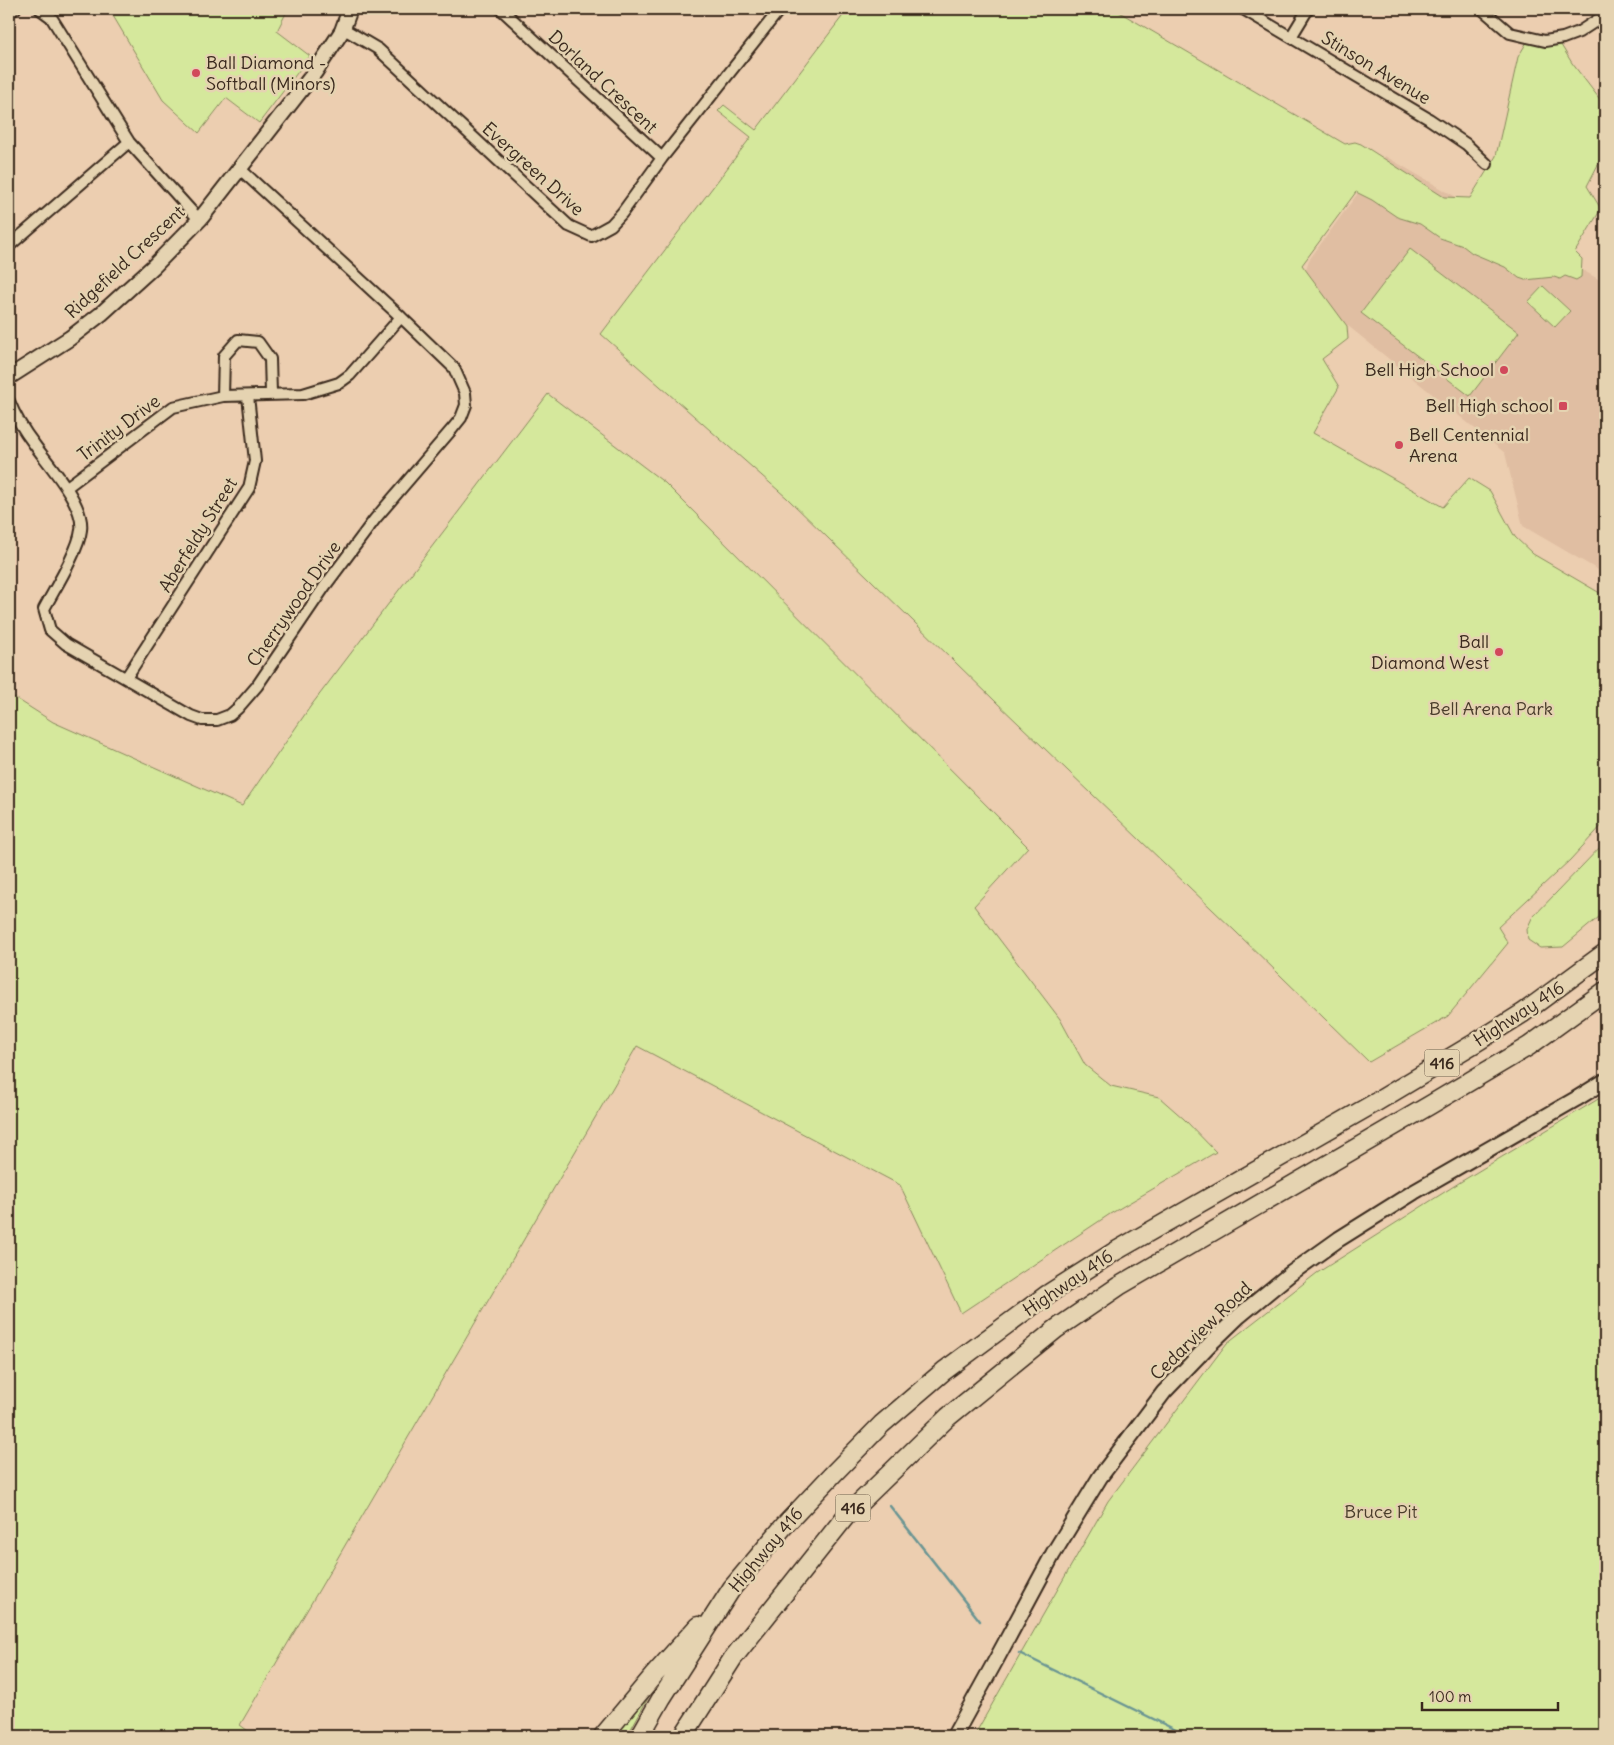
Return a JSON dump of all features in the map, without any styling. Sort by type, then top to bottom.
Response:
[{"type":"highway","name":"Highway 416","points":[[640,1736],[661,1699],[732,1588],[784,1526],[834,1472],[882,1424],[944,1371],[1048,1294],[1114,1252],[1373,1104],[1524,1013],[1605,953]]},
{"type":"highway","name":"Highway 416","points":[[686,1732],[734,1658],[846,1516],[948,1417],[1056,1329],[1118,1286],[1529,1046],[1605,991]]},
{"type":"highway","points":[[603,1736],[654,1675],[732,1588]]},
{"type":"main road","name":"Ridgefield Crescent","points":[[9,377],[70,338],[101,314],[154,266],[201,218],[312,76],[344,28],[350,9]]},
{"type":"main road","name":"Cedarview Road","points":[[954,1736],[1052,1554],[1100,1477],[1164,1392],[1210,1344],[1239,1316],[1290,1274],[1339,1239],[1414,1192],[1605,1081]]},
{"type":"street","points":[[9,11],[14,9]]},
{"type":"street","points":[[40,9],[51,17],[129,142],[191,210],[201,218]]},
{"type":"street","name":"Dorland Crescent","points":[[501,9],[662,158]]},
{"type":"street","name":"Evergreen Drive","points":[[344,28],[378,49],[569,226],[591,236],[611,224],[622,214],[662,158],[780,9]]},
{"type":"street","name":"Stinson Avenue","points":[[1242,9],[1429,119],[1466,144],[1487,164]]},
{"type":"street","points":[[1291,37],[1308,9]]},
{"type":"street","points":[[1482,9],[1510,33],[1540,41],[1563,38],[1579,32],[1605,15]]},
{"type":"street","points":[[9,246],[129,142]]},
{"type":"street","name":"Cherrywood Drive","points":[[9,401],[13,412],[33,444],[67,487],[81,520],[81,530],[72,555],[44,609],[50,630],[66,644],[191,716],[202,720],[216,720],[230,715],[257,686],[336,571],[375,519],[461,418],[466,405],[465,393],[454,368],[240,168]]},
{"type":"street","name":"Trinity Drive","points":[[67,487],[173,407],[224,396],[248,396],[271,393],[303,394],[339,383],[350,375],[401,317]]},
{"type":"street","points":[[224,396],[224,356],[238,340],[258,342],[270,359],[271,393]]},
{"type":"street","name":"Aberfeldy Street","points":[[126,678],[249,488],[255,461],[248,396]]},
{"type":"shaded area","name":"Bell High School","points":[[1385,156],[1605,283],[1605,574],[1523,526],[1505,453],[1300,287],[1309,260]]},
{"type":"green space","points":[[109,9],[288,9],[277,31],[310,56],[259,123],[226,98],[199,133],[163,100]]},
{"type":"green space","name":"Bell Arena Park","points":[[848,9],[1114,9],[1345,144],[1355,142],[1361,144],[1444,197],[1470,198],[1496,156],[1518,57],[1527,42],[1561,45],[1572,63],[1605,106],[1605,151],[1587,186],[1601,209],[1575,252],[1582,259],[1581,277],[1576,280],[1565,276],[1560,279],[1554,277],[1525,280],[1519,278],[1505,267],[1472,253],[1463,246],[1440,238],[1420,224],[1397,217],[1356,192],[1302,265],[1347,326],[1348,339],[1322,359],[1339,387],[1313,433],[1443,507],[1469,478],[1490,491],[1515,537],[1533,554],[1605,596],[1605,822],[1570,860],[1498,927],[1508,943],[1448,1016],[1369,1062],[787,498],[601,334],[751,137],[718,111],[724,105],[756,130]]},
{"type":"green space","points":[[1410,249],[1519,332],[1470,396],[1361,313]]},
{"type":"green space","points":[[1543,286],[1570,311],[1555,327],[1528,302]]},
{"type":"green space","points":[[548,394],[665,483],[1028,847],[974,906],[1060,1019],[1085,1065],[1111,1086],[1159,1097],[1184,1119],[1216,1152],[1110,1214],[961,1313],[900,1185],[637,1046],[240,1725],[255,1736],[9,1736],[9,694],[53,722],[242,806],[310,707]]},
{"type":"green space","points":[[1605,842],[1605,912],[1563,947],[1540,948],[1528,940],[1527,929],[1532,918]]},
{"type":"green space","name":"Bruce Pit","points":[[1605,1095],[1605,1736],[974,1736],[1108,1501],[1227,1343],[1317,1273],[1462,1181]]},
{"type":"green space","points":[[657,1682],[627,1736],[610,1736]]},
{"type":"waterway","points":[[890,1506],[980,1621]]},
{"type":"waterway","points":[[1019,1653],[1188,1736]]},
{"type":"place","name":"Ball Diamond - Softball (Minors)","points":[[196,73]]},
{"type":"place","name":"Bell High School","points":[[1504,370]]},
{"type":"place","name":"Bell High school","points":[[1563,406]]},
{"type":"place","name":"Bell Centennial Arena","points":[[1399,445]]},
{"type":"place","name":"Ball Diamond West","points":[[1499,652]]}]
